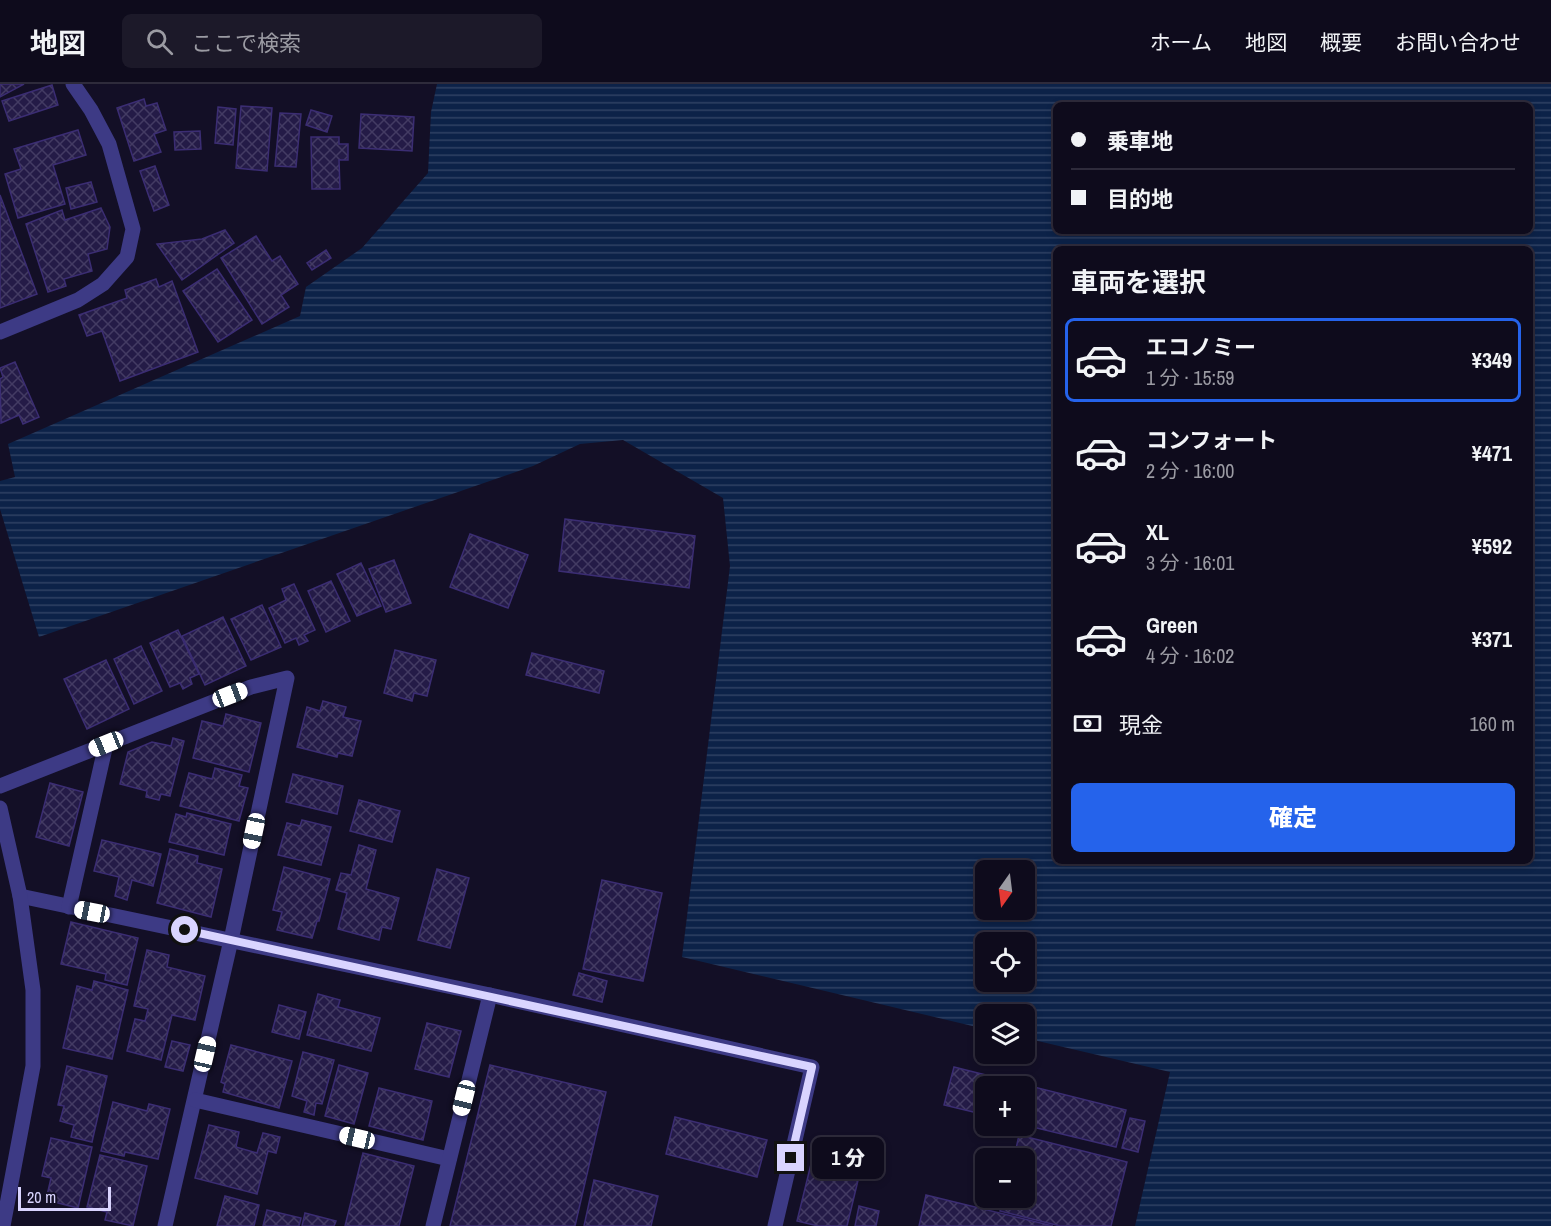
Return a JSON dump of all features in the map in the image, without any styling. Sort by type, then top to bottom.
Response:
[{"type":"street","points":[[0,332],[78,300],[103,284],[127,257],[133,230],[109,144],[74,84]]},
{"type":"street","points":[[0,786],[251,687],[287,678],[231,940],[165,1226]]},
{"type":"street","points":[[69,907],[106,744]]},
{"type":"street","points":[[0,808],[20,896],[33,990],[33,1066],[3,1226]]},
{"type":"street","points":[[20,896],[490,995],[812,1067],[775,1226]]},
{"type":"street","points":[[433,1226],[490,995]]},
{"type":"street","points":[[195,1100],[449,1159]]},
{"type":"water","points":[[437,84],[1551,84],[1551,1226],[1135,1226],[1170,1072],[1035,1040],[1035,1004],[975,1004],[975,1027],[682,957],[730,566],[723,498],[623,440],[580,444],[533,466],[39,637],[0,509],[0,481],[15,477],[8,444],[300,316],[306,287],[362,248],[428,173],[431,112]]},
{"type":"building","points":[[0,84],[24,84],[0,97]]},
{"type":"building","points":[[52,85],[58,105],[9,121],[2,101]]},
{"type":"building","points":[[144,99],[146,106],[157,103],[166,130],[154,134],[161,152],[134,161],[117,108]]},
{"type":"building","points":[[241,106],[272,108],[267,171],[236,168]]},
{"type":"building","points":[[218,107],[236,109],[233,145],[215,143]]},
{"type":"building","points":[[311,110],[332,116],[327,132],[306,125]]},
{"type":"building","points":[[280,113],[301,114],[296,167],[275,166]]},
{"type":"building","points":[[361,114],[414,117],[412,151],[359,148]]},
{"type":"building","points":[[78,130],[86,155],[53,165],[65,204],[18,218],[5,174],[21,169],[14,149]]},
{"type":"building","points":[[200,131],[201,149],[175,150],[174,132]]},
{"type":"building","points":[[311,137],[339,137],[339,144],[348,144],[348,160],[339,160],[340,189],[312,189]]},
{"type":"building","points":[[155,166],[169,205],[154,211],[140,171]]},
{"type":"building","points":[[91,182],[97,202],[71,209],[66,188]]},
{"type":"building","points":[[0,195],[37,294],[0,308]]},
{"type":"building","points":[[101,208],[110,227],[107,249],[88,254],[92,271],[64,279],[66,286],[48,292],[26,224],[62,210],[65,220]]},
{"type":"building","points":[[225,230],[234,243],[182,280],[157,244],[202,239]]},
{"type":"building","points":[[256,236],[272,261],[280,256],[298,284],[281,295],[289,307],[262,324],[221,258]]},
{"type":"building","points":[[326,250],[331,258],[312,270],[307,263]]},
{"type":"building","points":[[217,269],[252,320],[218,342],[183,291]]},
{"type":"building","points":[[156,279],[159,287],[172,281],[198,352],[120,381],[102,331],[87,336],[79,315],[127,298],[125,290]]},
{"type":"building","points":[[15,362],[39,417],[23,424],[19,415],[1,423],[0,379],[3,377],[0,368]]},
{"type":"building","points":[[565,519],[695,536],[689,588],[559,571]]},
{"type":"building","points":[[470,534],[528,555],[508,608],[450,587]]},
{"type":"building","points":[[394,560],[411,603],[386,612],[369,569]]},
{"type":"building","points":[[361,563],[381,606],[357,616],[337,574]]},
{"type":"building","points":[[331,581],[350,621],[326,632],[308,591]]},
{"type":"building","points":[[294,584],[315,630],[304,635],[308,641],[299,645],[296,638],[285,643],[269,608],[286,600],[282,589]]},
{"type":"building","points":[[262,605],[281,647],[251,660],[231,619]]},
{"type":"building","points":[[223,617],[246,666],[205,685],[182,636]]},
{"type":"building","points":[[178,630],[199,674],[190,678],[192,684],[183,689],[180,683],[170,687],[150,643]]},
{"type":"building","points":[[141,646],[162,691],[134,704],[114,659]]},
{"type":"building","points":[[395,650],[436,660],[427,696],[414,693],[412,701],[384,693]]},
{"type":"building","points":[[532,653],[604,671],[599,693],[526,675]]},
{"type":"building","points":[[106,660],[129,709],[87,729],[64,679]]},
{"type":"building","points":[[323,701],[346,707],[343,717],[361,721],[352,756],[338,753],[337,757],[297,747],[307,707],[320,711]]},
{"type":"building","points":[[226,714],[261,723],[249,772],[193,758],[202,721],[223,726]]},
{"type":"building","points":[[173,738],[184,741],[170,796],[161,794],[159,800],[146,797],[147,791],[120,784],[128,752],[152,742],[171,746]]},
{"type":"building","points":[[215,768],[242,775],[239,786],[248,788],[239,821],[180,806],[189,773],[212,779]]},
{"type":"building","points":[[293,774],[343,786],[337,814],[286,802]]},
{"type":"building","points":[[50,783],[83,792],[69,846],[36,837]]},
{"type":"building","points":[[359,800],[400,811],[392,842],[350,831]]},
{"type":"building","points":[[187,813],[231,824],[224,855],[169,842],[176,814],[186,817]]},
{"type":"building","points":[[302,820],[331,827],[321,865],[278,855],[287,823],[300,826]]},
{"type":"building","points":[[102,840],[161,854],[153,886],[132,880],[127,900],[115,896],[119,877],[94,871]]},
{"type":"building","points":[[359,845],[376,850],[366,889],[399,898],[391,929],[382,927],[379,940],[338,929],[347,893],[336,890],[341,873],[351,875]]},
{"type":"building","points":[[170,849],[198,856],[197,863],[222,869],[211,917],[157,903]]},
{"type":"building","points":[[284,867],[330,879],[312,938],[277,930],[282,912],[273,910]]},
{"type":"building","points":[[437,869],[469,878],[450,948],[418,940]]},
{"type":"building","points":[[602,880],[662,893],[643,981],[583,969]]},
{"type":"building","points":[[71,922],[138,938],[127,985],[105,980],[106,974],[61,964]]},
{"type":"building","points":[[147,950],[169,955],[167,967],[205,976],[195,1020],[172,1015],[161,1060],[127,1051],[135,1019],[145,1021],[148,1009],[134,1006]]},
{"type":"building","points":[[579,973],[607,981],[602,1002],[573,995]]},
{"type":"building","points":[[94,981],[128,990],[112,1059],[63,1048],[77,986],[92,990]]},
{"type":"building","points":[[318,994],[340,1000],[338,1007],[380,1018],[371,1051],[307,1035]]},
{"type":"building","points":[[279,1005],[306,1012],[299,1039],[272,1032]]},
{"type":"building","points":[[427,1023],[461,1031],[449,1077],[415,1069]]},
{"type":"building","points":[[172,1041],[190,1045],[183,1071],[165,1067]]},
{"type":"building","points":[[231,1045],[292,1061],[279,1108],[223,1092],[225,1084],[221,1082]]},
{"type":"building","points":[[303,1052],[334,1060],[322,1104],[316,1103],[314,1115],[304,1112],[307,1101],[292,1096]]},
{"type":"building","points":[[339,1065],[368,1073],[354,1124],[325,1116]]},
{"type":"building","points":[[490,1065],[606,1092],[575,1226],[450,1226]]},
{"type":"building","points":[[67,1066],[107,1076],[92,1142],[71,1137],[74,1125],[60,1121],[64,1106],[58,1105]]},
{"type":"building","points":[[954,1067],[990,1076],[975,1076],[975,1112],[944,1105]]},
{"type":"building","points":[[1035,1087],[1126,1110],[1116,1147],[1035,1128]]},
{"type":"building","points":[[379,1088],[432,1101],[423,1140],[369,1126]]},
{"type":"building","points":[[113,1102],[147,1111],[149,1104],[170,1109],[158,1159],[125,1152],[124,1156],[101,1151]]},
{"type":"building","points":[[675,1117],[767,1140],[757,1177],[666,1154]]},
{"type":"building","points":[[1130,1118],[1145,1121],[1138,1152],[1122,1148]]},
{"type":"building","points":[[209,1125],[239,1132],[236,1147],[257,1153],[263,1133],[280,1137],[276,1153],[268,1151],[257,1194],[195,1178]]},
{"type":"building","points":[[1019,1136],[1023,1136],[1127,1162],[1111,1226],[1060,1226],[1000,1211],[1001,1208],[1035,1208],[1035,1148],[1016,1148]]},
{"type":"building","points":[[51,1138],[92,1147],[78,1208],[46,1200],[51,1178],[42,1176]]},
{"type":"building","points":[[363,1153],[414,1166],[399,1226],[345,1226]]},
{"type":"building","points":[[100,1155],[147,1166],[133,1226],[105,1220],[107,1212],[87,1207]]},
{"type":"building","points":[[813,1156],[861,1168],[847,1226],[818,1226],[797,1221]]},
{"type":"building","points":[[594,1180],[658,1196],[651,1226],[584,1226]]},
{"type":"building","points":[[926,1195],[1053,1226],[919,1226]]},
{"type":"building","points":[[225,1196],[259,1205],[254,1226],[217,1226]]},
{"type":"building","points":[[859,1206],[879,1211],[876,1226],[855,1226]]},
{"type":"building","points":[[267,1210],[301,1218],[299,1226],[263,1226]]},
{"type":"building","points":[[305,1213],[336,1221],[334,1226],[302,1226]]},
{"type":"route","points":[[185,930],[812,1067],[791,1158]]}]
